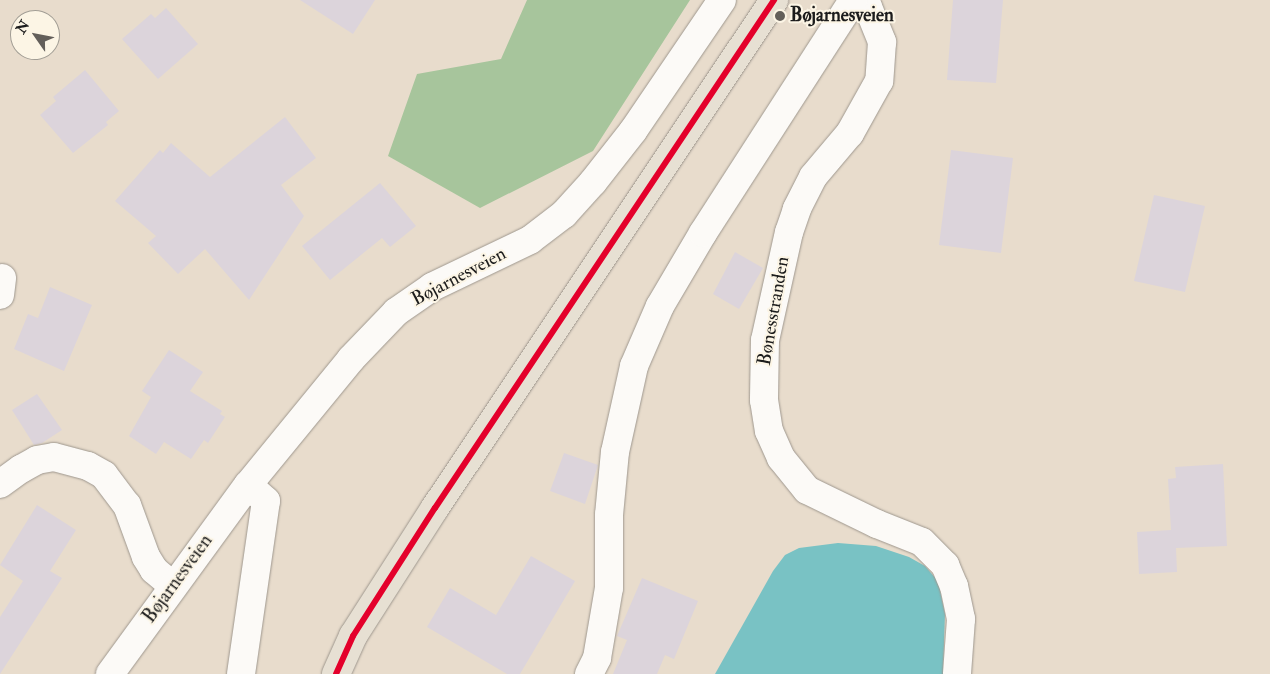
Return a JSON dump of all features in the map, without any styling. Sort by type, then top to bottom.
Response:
[{"type":"main road","points":[[336,674],[353,636],[435,508],[774,0]]},
{"type":"street","name":"Bøjarnesveien","points":[[110,674],[248,485],[351,359],[396,312],[432,288],[530,240],[564,214],[593,182],[633,131],[722,0]]},
{"type":"street","points":[[589,674],[597,658],[609,588],[609,515],[615,452],[634,366],[660,306],[703,233],[853,0]]},
{"type":"street","name":"Bønesstranden","points":[[862,0],[868,7],[882,42],[879,81],[850,133],[813,177],[794,217],[776,284],[765,340],[764,400],[769,431],[781,458],[807,490],[876,524],[922,542],[945,565],[954,586],[961,619],[957,674]]},
{"type":"street","points":[[0,484],[21,468],[37,460],[54,457],[88,466],[104,474],[127,505],[146,557],[154,570],[173,586]]},
{"type":"street","points":[[241,674],[266,501],[248,485]]},
{"type":"green space","points":[[527,0],[690,0],[593,151],[480,208],[388,156],[417,74],[501,59]]},
{"type":"water","points":[[838,543],[876,546],[909,557],[925,566],[938,581],[945,614],[943,674],[715,674],[773,571],[785,555],[799,548]]},
{"type":"building","points":[[300,0],[375,0],[353,34]]},
{"type":"building","points":[[953,0],[1003,0],[996,83],[947,80]]},
{"type":"building","points":[[166,8],[198,44],[158,79],[122,39],[151,14],[155,18]]},
{"type":"building","points":[[85,70],[119,111],[106,122],[108,125],[73,153],[40,115],[56,101],[53,97]]},
{"type":"building","points":[[285,117],[316,158],[281,185],[304,216],[249,300],[205,249],[178,274],[148,243],[156,236],[115,201],[160,150],[163,153],[171,143],[210,177]]},
{"type":"building","points":[[951,150],[1013,158],[1001,253],[939,245]]},
{"type":"building","points":[[380,183],[416,226],[390,247],[382,238],[330,280],[302,246]]},
{"type":"building","points":[[1154,195],[1205,206],[1185,292],[1134,281]]},
{"type":"building","points":[[735,252],[763,268],[739,309],[713,294]]},
{"type":"building","points":[[50,287],[92,305],[64,371],[14,349],[28,314],[38,318]]},
{"type":"building","points":[[169,350],[203,372],[190,391],[222,411],[220,414],[225,417],[208,443],[204,440],[191,459],[164,442],[156,454],[129,436],[151,397],[142,391]]},
{"type":"building","points":[[37,394],[62,430],[42,443],[34,445],[12,410]]},
{"type":"building","points":[[564,453],[598,465],[585,504],[550,491]]},
{"type":"building","points":[[1223,464],[1227,546],[1176,548],[1177,572],[1139,574],[1137,532],[1171,530],[1168,479],[1176,478],[1175,467]]},
{"type":"building","points":[[37,505],[76,530],[50,571],[62,578],[0,674],[0,617],[23,581],[0,565]]},
{"type":"building","points":[[531,556],[575,581],[520,674],[507,674],[427,627],[450,588],[496,615]]},
{"type":"building","points":[[642,578],[698,601],[674,659],[665,655],[657,674],[613,674],[627,640],[617,636]]},
{"type":"transit line","points":[[336,674],[353,636],[435,508],[774,0]]},
{"type":"place","name":"Bøjarnesveien","points":[[780,16]]}]
